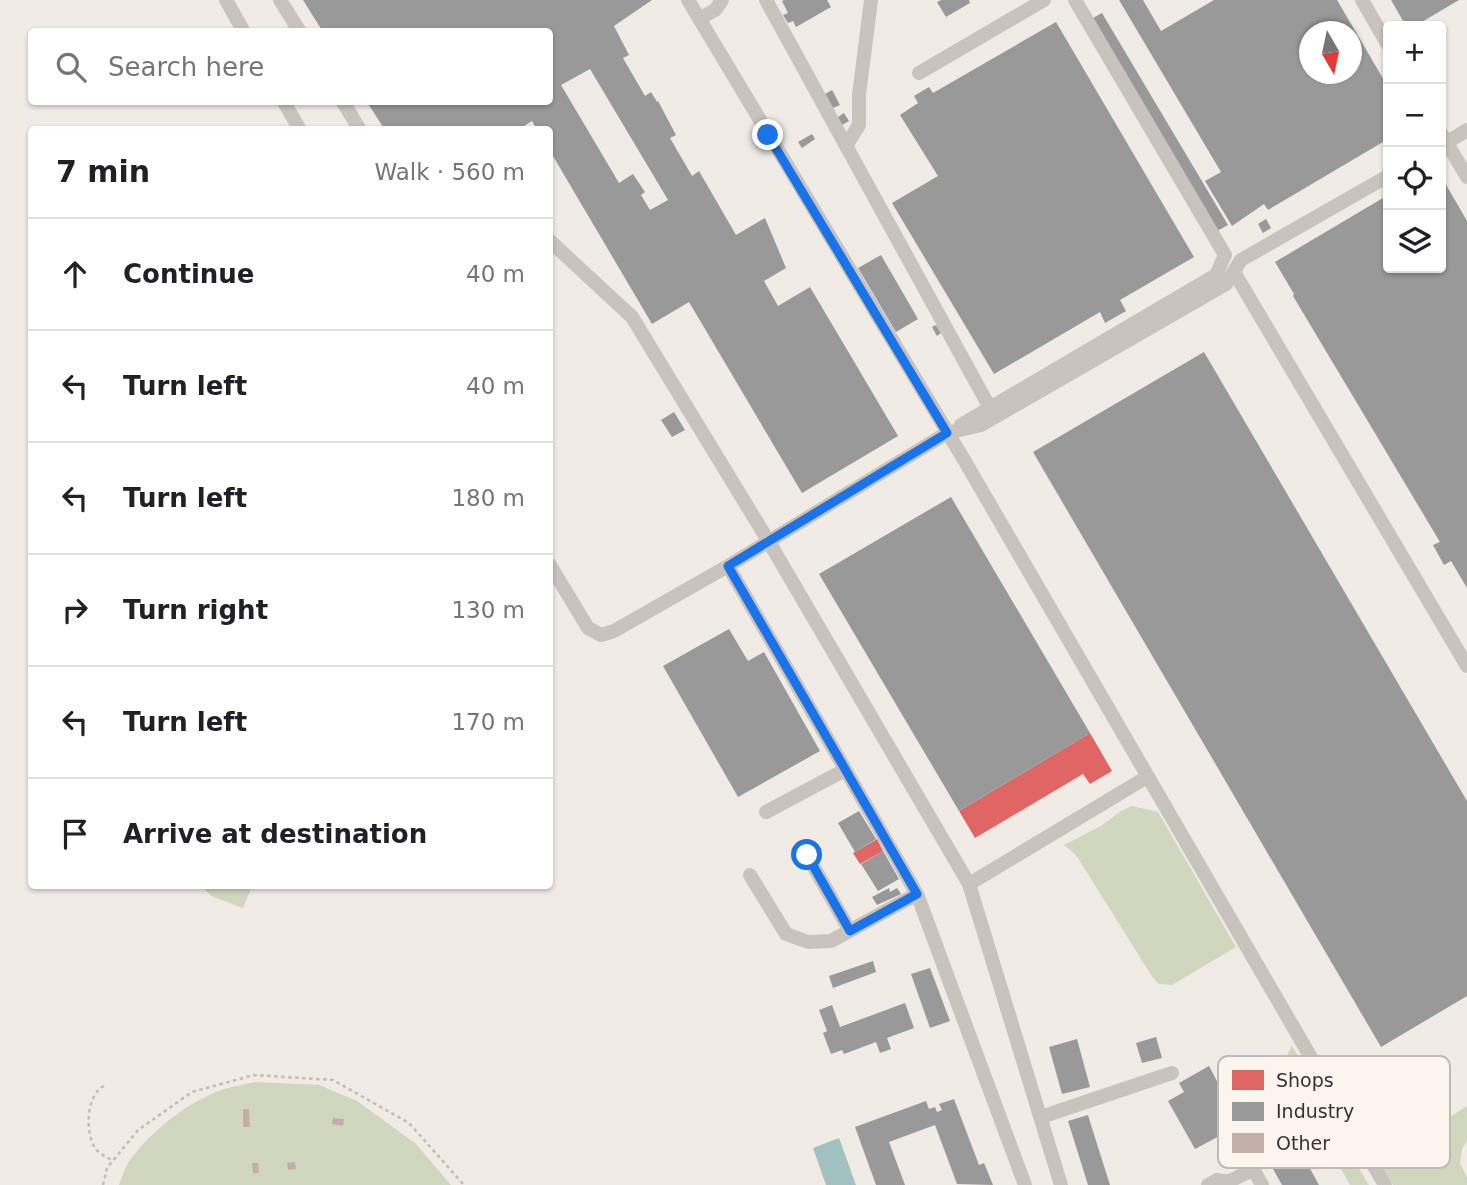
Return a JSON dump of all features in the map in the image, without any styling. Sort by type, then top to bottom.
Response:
[{"type":"lane","points":[[226,0],[242,28]]},
{"type":"lane","points":[[280,0],[298,28]]},
{"type":"lane","points":[[688,0],[947,433],[1310,1056]]},
{"type":"lane","points":[[699,19],[715,10],[722,0]]},
{"type":"lane","points":[[766,0],[990,408]]},
{"type":"lane","points":[[846,146],[859,125],[859,95],[871,0]]},
{"type":"lane","points":[[919,74],[1044,0]]},
{"type":"lane","points":[[553,570],[591,632],[601,635],[614,631],[769,542],[947,433],[1216,275],[1225,255],[1075,0]]},
{"type":"lane","points":[[1362,0],[1383,36]]},
{"type":"lane","points":[[286,105],[298,126]]},
{"type":"lane","points":[[345,105],[358,126]]},
{"type":"lane","points":[[1446,139],[1467,130]]},
{"type":"lane","points":[[1446,145],[1467,177]]},
{"type":"lane","points":[[947,433],[981,425],[1226,284],[1241,260],[1383,179]]},
{"type":"lane","points":[[553,244],[632,317],[769,542],[969,884],[1061,1185]]},
{"type":"lane","points":[[1234,272],[1467,666]]},
{"type":"lane","points":[[728,566],[917,894],[1025,1185]]},
{"type":"lane","points":[[766,812],[845,770]]},
{"type":"lane","points":[[969,884],[1147,777]]},
{"type":"lane","points":[[807,855],[850,931]]},
{"type":"lane","points":[[750,875],[786,934],[808,942],[831,941],[917,894]]},
{"type":"lane","points":[[1041,1117],[1172,1073]]},
{"type":"lane","points":[[1375,1168],[1385,1185]]},
{"type":"lane","points":[[1208,1185],[1217,1180],[1228,1182],[1254,1170],[1262,1185]]},
{"type":"path","points":[[103,1185],[107,1168],[138,1130],[192,1091],[254,1075],[333,1080],[408,1123],[464,1185]]},
{"type":"path","points":[[104,1086],[98,1089],[92,1098],[89,1135],[96,1150],[113,1161]]},
{"type":"green space","points":[[1132,806],[1158,812],[1236,947],[1172,985],[1159,984],[1153,978],[1076,855],[1064,845]]},
{"type":"green space","points":[[205,889],[251,889],[243,908],[211,896]]},
{"type":"green space","points":[[1292,1046],[1298,1056],[1287,1056]]},
{"type":"green space","points":[[256,1082],[319,1085],[357,1101],[415,1143],[451,1185],[119,1185],[130,1160],[149,1138],[172,1118],[211,1094]]},
{"type":"green space","points":[[1467,1106],[1467,1141],[1462,1149],[1460,1163],[1467,1178],[1467,1185],[1393,1185],[1383,1168],[1450,1168],[1450,1117]]},
{"type":"green space","points":[[1340,1168],[1359,1168],[1369,1185],[1350,1185]]},
{"type":"water","points":[[839,1138],[856,1185],[826,1185],[813,1148]]},
{"type":"building: Shops","points":[[1090,733],[1112,771],[1090,784],[1083,774],[975,838],[959,811]]},
{"type":"building: Shops","points":[[877,839],[883,851],[860,864],[853,853]]},
{"type":"building: Industry","points":[[303,0],[652,0],[614,26],[629,55],[623,58],[645,96],[651,92],[658,101],[676,135],[670,138],[692,176],[699,171],[736,235],[765,218],[786,268],[764,281],[778,306],[810,287],[898,436],[802,493],[689,302],[652,324],[553,156],[553,126],[535,126],[532,121],[524,126],[382,126],[369,105],[553,105],[553,28],[320,28]],"holes":[[[590,69],[668,200],[650,210],[641,195],[645,192],[633,174],[619,183],[561,85]]]},
{"type":"building: Industry","points":[[827,0],[831,7],[796,27],[793,21],[788,23],[783,15],[788,13],[782,1]]},
{"type":"building: Industry","points":[[969,0],[970,3],[946,17],[937,2]]},
{"type":"building: Industry","points":[[1119,0],[1143,0],[1161,31],[1214,0],[1337,0],[1349,21],[1299,21],[1299,84],[1362,84],[1362,43],[1383,78],[1383,142],[1268,210],[1264,204],[1232,226],[1205,181],[1221,172]]},
{"type":"building: Industry","points":[[1391,0],[1459,0],[1423,21],[1403,21]]},
{"type":"building: Industry","points":[[1102,13],[1228,225],[1217,231],[1091,19]]},
{"type":"building: Industry","points":[[1056,22],[1194,257],[1120,300],[1126,311],[1105,323],[1100,312],[994,374],[892,203],[938,176],[900,115],[918,103],[914,96],[929,87],[933,93]]},
{"type":"building: Industry","points":[[832,90],[840,105],[833,108],[825,94]]},
{"type":"building: Industry","points":[[844,113],[849,121],[842,125],[838,117]]},
{"type":"building: Industry","points":[[812,134],[815,139],[802,148],[798,142]]},
{"type":"building: Industry","points":[[1446,185],[1467,221],[1467,588],[1451,561],[1444,565],[1433,545],[1440,542],[1275,262],[1383,198],[1383,273],[1446,273]]},
{"type":"building: Industry","points":[[1266,219],[1271,228],[1263,233],[1258,224]]},
{"type":"building: Industry","points":[[881,255],[918,319],[896,332],[858,268]]},
{"type":"building: Industry","points":[[936,325],[941,333],[937,336],[932,327]]},
{"type":"building: Industry","points":[[1204,352],[1467,801],[1467,996],[1381,1047],[1033,452]]},
{"type":"building: Industry","points":[[674,412],[685,430],[672,437],[661,420]]},
{"type":"building: Industry","points":[[951,497],[1090,733],[959,811],[819,574]]},
{"type":"building: Industry","points":[[729,629],[748,661],[764,652],[820,751],[738,797],[663,666]]},
{"type":"building: Industry","points":[[859,811],[876,839],[855,852],[838,823]]},
{"type":"building: Industry","points":[[883,851],[899,879],[878,891],[861,864]]},
{"type":"building: Industry","points":[[889,888],[890,892],[897,888],[901,894],[877,905],[872,897]]},
{"type":"building: Industry","points":[[873,961],[876,972],[833,988],[829,976]]},
{"type":"building: Industry","points":[[930,968],[950,1021],[930,1028],[911,974]]},
{"type":"building: Industry","points":[[905,1003],[914,1028],[887,1038],[891,1049],[880,1053],[876,1042],[844,1054],[842,1050],[831,1054],[823,1033],[827,1031],[819,1010],[832,1005],[840,1027]]},
{"type":"building: Industry","points":[[1156,1037],[1162,1058],[1142,1063],[1136,1043]]},
{"type":"building: Industry","points":[[1077,1039],[1090,1087],[1062,1094],[1049,1047]]},
{"type":"building: Industry","points":[[1209,1066],[1218,1083],[1218,1137],[1195,1149],[1168,1101],[1184,1092],[1179,1083]]},
{"type":"building: Industry","points":[[954,1099],[979,1165],[984,1163],[993,1185],[957,1184],[935,1125],[889,1142],[905,1185],[876,1185],[855,1127],[926,1101],[929,1109],[935,1107],[937,1112],[942,1110],[939,1104]]},
{"type":"building: Industry","points":[[1088,1115],[1110,1185],[1088,1185],[1068,1121]]},
{"type":"building: Industry","points":[[1272,1168],[1310,1168],[1319,1185],[1282,1185]]},
{"type":"building: Other","points":[[243,1109],[249,1109],[250,1127],[243,1127]]},
{"type":"building: Other","points":[[333,1118],[344,1119],[343,1126],[332,1124]]},
{"type":"building: Other","points":[[295,1162],[296,1169],[288,1170],[287,1163]]},
{"type":"building: Other","points":[[252,1163],[258,1163],[259,1173],[253,1173]]},
{"type":"route","points":[[768,135],[947,433],[728,566],[917,894],[850,931],[807,855]]}]
